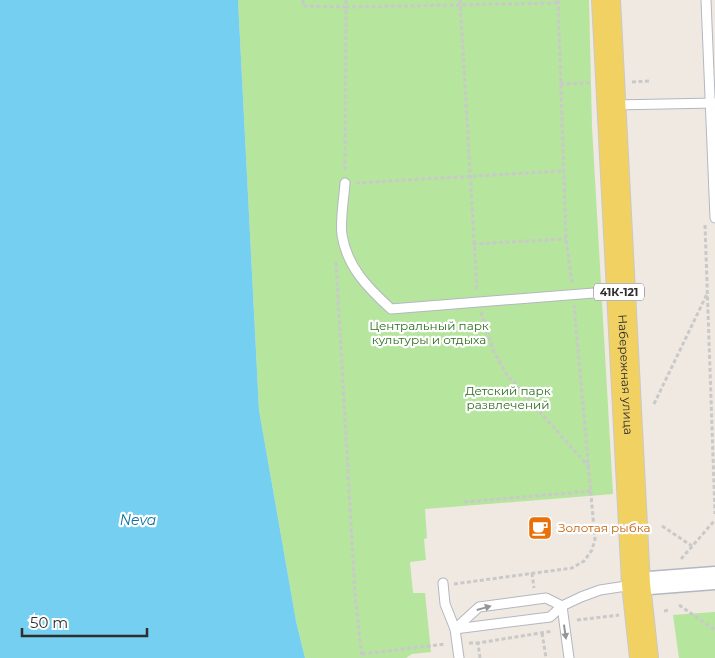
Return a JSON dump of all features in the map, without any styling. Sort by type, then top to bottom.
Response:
[{"type":"main road","name":"Набережная улица","points":[[606,0],[604,94],[619,291],[636,584],[644,658]]},
{"type":"street","points":[[636,584],[715,578]]},
{"type":"lane","points":[[706,0],[712,103],[715,218]]},
{"type":"lane","points":[[604,94],[712,103]]},
{"type":"lane","points":[[345,183],[342,233],[349,259],[366,286],[391,308],[573,296],[619,291]]},
{"type":"lane","points":[[443,584],[445,604],[455,629],[459,658]]},
{"type":"lane","points":[[455,629],[550,617],[562,606],[600,590],[636,584]]},
{"type":"lane","points":[[455,629],[479,607],[546,598],[562,606]]},
{"type":"lane","points":[[562,606],[569,658]]},
{"type":"path","points":[[303,0],[303,6],[558,2],[562,171],[566,240],[592,491],[595,539],[592,550],[584,561],[572,568],[443,584]]},
{"type":"path","points":[[346,0],[345,183],[470,178],[562,171]]},
{"type":"path","points":[[460,0],[478,303],[493,350],[507,375],[589,467]]},
{"type":"path","points":[[624,82],[649,81]]},
{"type":"path","points":[[560,84],[604,94]]},
{"type":"path","points":[[705,221],[715,514]]},
{"type":"path","points":[[473,244],[566,240]]},
{"type":"path","points":[[336,252],[355,594],[362,656],[478,643],[554,631]]},
{"type":"path","points":[[654,404],[707,292]]},
{"type":"path","points":[[464,502],[592,491]]},
{"type":"path","points":[[681,559],[715,520]]},
{"type":"path","points":[[662,526],[692,546]]},
{"type":"path","points":[[532,573],[534,589]]},
{"type":"path","points":[[680,605],[715,630]]},
{"type":"path","points":[[664,611],[669,610]]},
{"type":"path","points":[[577,620],[619,615]]},
{"type":"path","points":[[539,628],[542,634],[546,658]]},
{"type":"path","points":[[478,643],[480,658]]},
{"type":"green space","name":"Центральный парк культуры и отдыха","points":[[238,0],[589,0],[592,127],[613,494],[425,509],[427,538],[424,539],[426,560],[410,562],[413,593],[425,593],[431,652],[412,654],[406,658],[305,658],[296,621],[259,410]]},
{"type":"green space","points":[[715,612],[715,658],[679,658],[673,615]]},
{"type":"water","name":"Neva","points":[[0,0],[238,0],[259,410],[296,621],[305,658],[0,658]]},
{"type":"place","name":"Золотая рыбка","points":[[540,528]]},
{"type":"park label","name":"Детский парк развлечений","points":[[508,398]]}]
